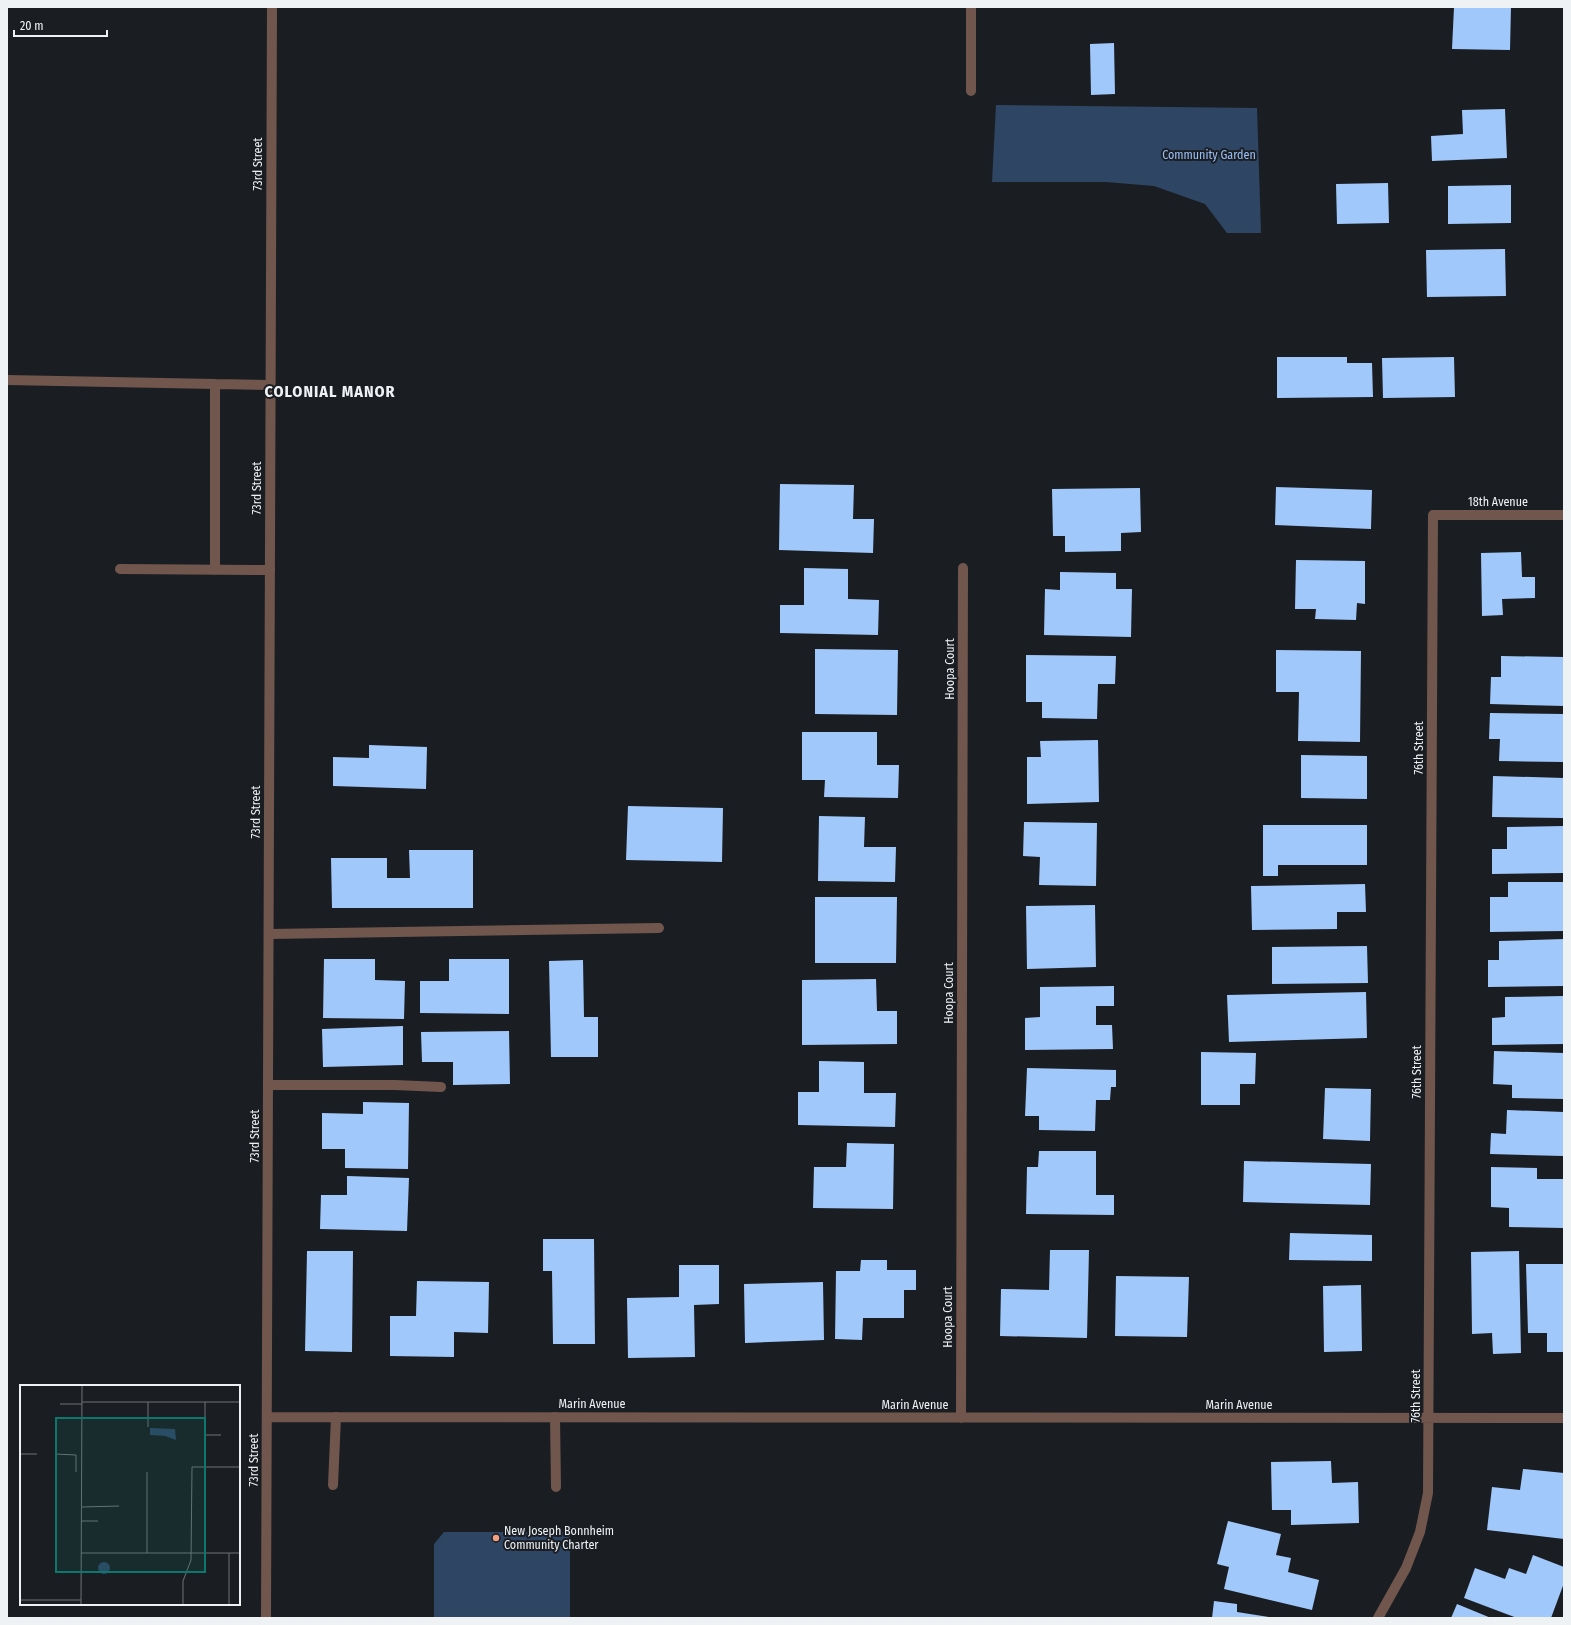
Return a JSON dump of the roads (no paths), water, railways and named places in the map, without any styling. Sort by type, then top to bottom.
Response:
[{"type":"street","name":"73rd Street","points":[[266,1618],[272,7]]},
{"type":"street","points":[[971,7],[971,91]]},
{"type":"street","points":[[7,380],[270,385]]},
{"type":"street","points":[[215,384],[215,570]]},
{"type":"street","name":"18th Avenue","points":[[1433,515],[1564,515]]},
{"type":"street","name":"76th Street","points":[[1378,1618],[1406,1568],[1420,1532],[1428,1494],[1433,515]]},
{"type":"street","name":"Hoopa Court","points":[[961,1418],[963,568]]},
{"type":"street","points":[[120,569],[270,570]]},
{"type":"street","points":[[269,934],[659,928]]},
{"type":"street","points":[[268,1085],[395,1085],[441,1087]]},
{"type":"street","name":"Marin Avenue","points":[[267,1417],[1564,1418]]},
{"type":"street","points":[[333,1485],[336,1417]]},
{"type":"street","points":[[555,1417],[556,1487]]},
{"type":"place","name":"New Joseph Bonnheim Community Charter","points":[[496,1538]]},
{"type":"district","name":"COLONIAL MANOR","points":[[330,391]]},
{"type":"park label","name":"Community Garden","points":[[1209,155]]}]
